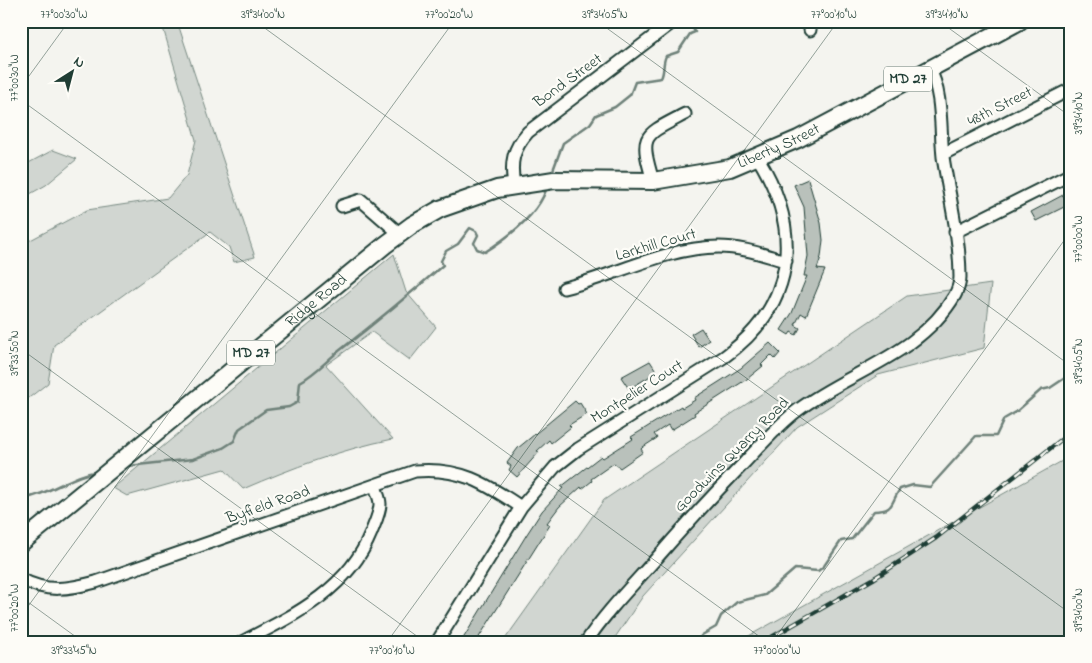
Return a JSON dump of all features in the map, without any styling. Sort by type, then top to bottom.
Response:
[{"type":"highway","name":"Liberty Street","points":[[514,185],[576,180],[653,181],[707,173],[758,158],[798,139],[1020,21]]},
{"type":"highway","name":"Ridge Road","points":[[21,543],[400,234],[449,206],[480,194],[514,185]]},
{"type":"street","name":"Bond Street","points":[[514,185],[511,167],[512,157],[520,141],[528,132],[674,21]]},
{"type":"street","name":"Goodwins Quarry Road","points":[[586,642],[616,603],[701,508],[780,426],[810,402],[883,362],[913,340],[947,306],[959,285],[959,257],[943,154],[937,91],[934,77],[929,68]]},
{"type":"street","name":"48th Street","points":[[943,154],[1071,89]]},
{"type":"street","points":[[653,181],[644,150],[646,139],[659,128],[685,114]]},
{"type":"street","name":"Montpelier Court","points":[[437,642],[521,507],[555,467],[578,449],[740,345],[761,322],[779,290],[786,261],[786,234],[782,208],[774,187],[758,158]]},
{"type":"street","points":[[954,232],[1071,174]]},
{"type":"street","points":[[342,206],[361,200],[400,234]]},
{"type":"street","name":"Larkhill Court","points":[[564,288],[591,282],[685,251],[702,248],[743,250],[786,261]]},
{"type":"street","name":"Byfield Road","points":[[21,579],[43,588],[67,589],[96,582],[415,471],[437,469],[459,473],[486,483],[521,507]]},
{"type":"street","points":[[242,642],[288,619],[320,598],[354,564],[366,545],[380,504],[374,485]]},
{"type":"shaded area","points":[[161,21],[177,21],[255,257],[234,262],[229,247],[210,232],[54,345],[48,383],[21,404],[21,245],[87,210],[168,198],[187,175],[196,140]]},
{"type":"shaded area","points":[[53,150],[77,159],[46,185],[21,199],[21,167]]},
{"type":"shaded area","points":[[394,254],[406,292],[436,327],[410,360],[372,332],[326,365],[393,439],[317,460],[243,489],[224,469],[127,496],[113,488]]},
{"type":"shaded area","points":[[991,284],[984,348],[878,375],[797,427],[643,596],[612,642],[503,642],[604,500],[907,296]]},
{"type":"shaded area","points":[[1071,456],[1071,642],[738,642]]},
{"type":"building","points":[[808,179],[821,223],[823,240],[817,269],[825,270],[806,316],[801,313],[795,325],[800,328],[796,335],[791,332],[789,335],[781,330],[792,313],[807,276],[804,276],[808,256],[804,207],[794,185]]},
{"type":"building","points":[[1063,195],[1068,205],[1036,221],[1031,212]]},
{"type":"building","points":[[701,328],[709,340],[699,347],[691,334]]},
{"type":"building","points":[[770,343],[780,353],[775,359],[771,355],[761,365],[763,366],[747,379],[694,413],[695,415],[684,422],[671,430],[668,425],[654,434],[657,438],[641,449],[643,452],[620,468],[614,463],[591,479],[592,481],[582,489],[581,487],[559,507],[547,523],[550,525],[476,642],[461,642],[527,534],[542,511],[563,488],[561,487],[601,456],[603,458],[633,439],[631,437],[681,406],[682,408],[695,400],[694,398],[741,368]]},
{"type":"building","points":[[650,361],[657,372],[629,389],[621,377]]},
{"type":"building","points":[[575,401],[578,404],[580,403],[587,414],[569,425],[571,427],[551,443],[549,440],[537,451],[539,452],[517,477],[509,470],[511,466],[507,463],[518,448]]},
{"type":"waterway","points":[[552,173],[563,143],[590,124],[596,115],[615,107],[630,95],[635,82],[661,78],[666,56],[678,52],[690,34],[695,32],[691,25],[697,21]]},
{"type":"waterway","points":[[714,21],[718,24],[719,21]]},
{"type":"waterway","points":[[128,466],[193,459],[223,448],[234,441],[239,429],[266,410],[289,407],[298,402],[300,382],[316,371],[443,265],[441,261],[446,251],[458,244],[470,228],[476,231],[478,235],[474,243],[477,249],[485,252],[512,233],[529,217],[546,190]]},
{"type":"waterway","points":[[696,642],[702,635],[716,627],[721,616],[737,602],[765,595],[795,569],[818,571],[824,566],[841,541],[852,539],[874,511],[889,508],[900,489],[913,485],[930,487],[976,436],[996,436],[1004,419],[1016,412],[1041,390],[1050,388],[1071,374]]},
{"type":"waterway","points":[[21,499],[41,494],[89,473],[99,471]]},
{"type":"railway","points":[[763,642],[873,579],[936,538],[1071,432]]}]
